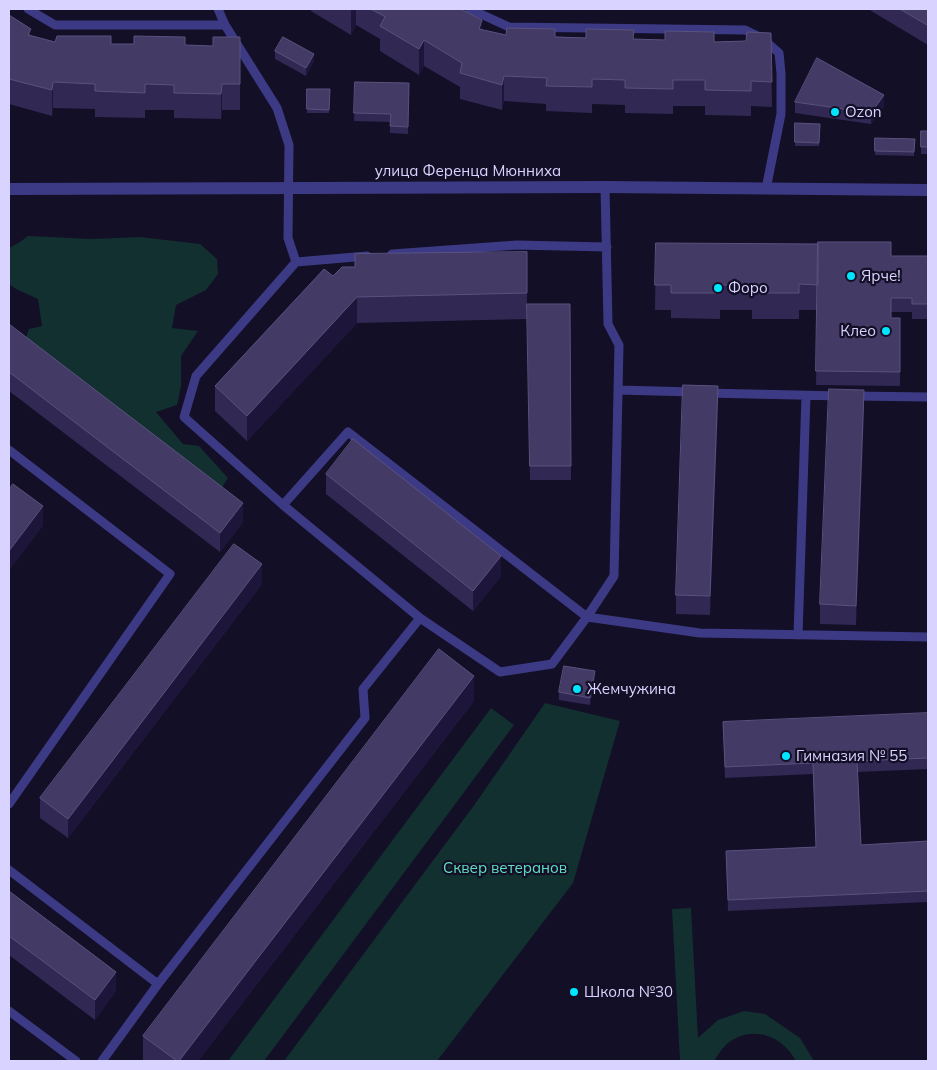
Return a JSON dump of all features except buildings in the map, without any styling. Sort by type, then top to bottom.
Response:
[{"type":"street","name":"улица Ференца Мюнниха","points":[[9,189],[605,187],[928,190]]},
{"type":"lane","points":[[28,9],[55,25],[226,25]]},
{"type":"lane","points":[[218,9],[277,108],[289,145],[288,238],[296,262]]},
{"type":"lane","points":[[470,9],[509,27],[745,30],[762,38],[779,53],[782,73],[782,114],[766,188]]},
{"type":"lane","points":[[605,187],[607,246],[608,324],[619,345],[614,576],[587,617],[552,664],[500,672],[420,618],[283,505],[184,417],[196,376],[296,262],[517,245],[607,246]]},
{"type":"lane","points":[[618,390],[928,398]]},
{"type":"lane","points":[[798,635],[806,396]]},
{"type":"lane","points":[[283,505],[348,432],[587,617],[700,633],[928,637]]},
{"type":"lane","points":[[9,450],[170,574],[9,804]]},
{"type":"lane","points":[[102,1061],[158,984],[365,718],[363,689],[420,618]]},
{"type":"lane","points":[[9,870],[158,984]]},
{"type":"lane","points":[[9,1011],[76,1061]]},
{"type":"green space","points":[[28,236],[93,239],[140,237],[200,244],[217,259],[218,274],[206,290],[176,305],[172,328],[198,331],[181,356],[181,386],[177,405],[156,412],[183,444],[199,446],[228,478],[219,492],[25,340],[29,329],[42,326],[38,299],[9,284],[9,248]]},
{"type":"green space","name":"Сквер ветеранов","points":[[545,703],[620,721],[573,883],[437,1061],[284,1061],[475,804]]},
{"type":"green space","points":[[491,708],[514,725],[264,1061],[228,1061]]},
{"type":"green space","points":[[691,908],[698,1038],[718,1020],[744,1011],[765,1014],[800,1038],[814,1061],[796,1061],[790,1052],[775,1039],[757,1034],[747,1034],[728,1043],[714,1061],[680,1061],[672,909]]},
{"type":"place","name":"Ozon","points":[[835,112]]},
{"type":"place","name":"Ярче!","points":[[851,276]]},
{"type":"place","name":"Форо","points":[[718,288]]},
{"type":"place","name":"Клео","points":[[886,331]]},
{"type":"place","name":"Жемчужина","points":[[577,689]]},
{"type":"place","name":"Гимназия № 55","points":[[786,756]]},
{"type":"place","name":"Школа №30","points":[[574,992]]}]
